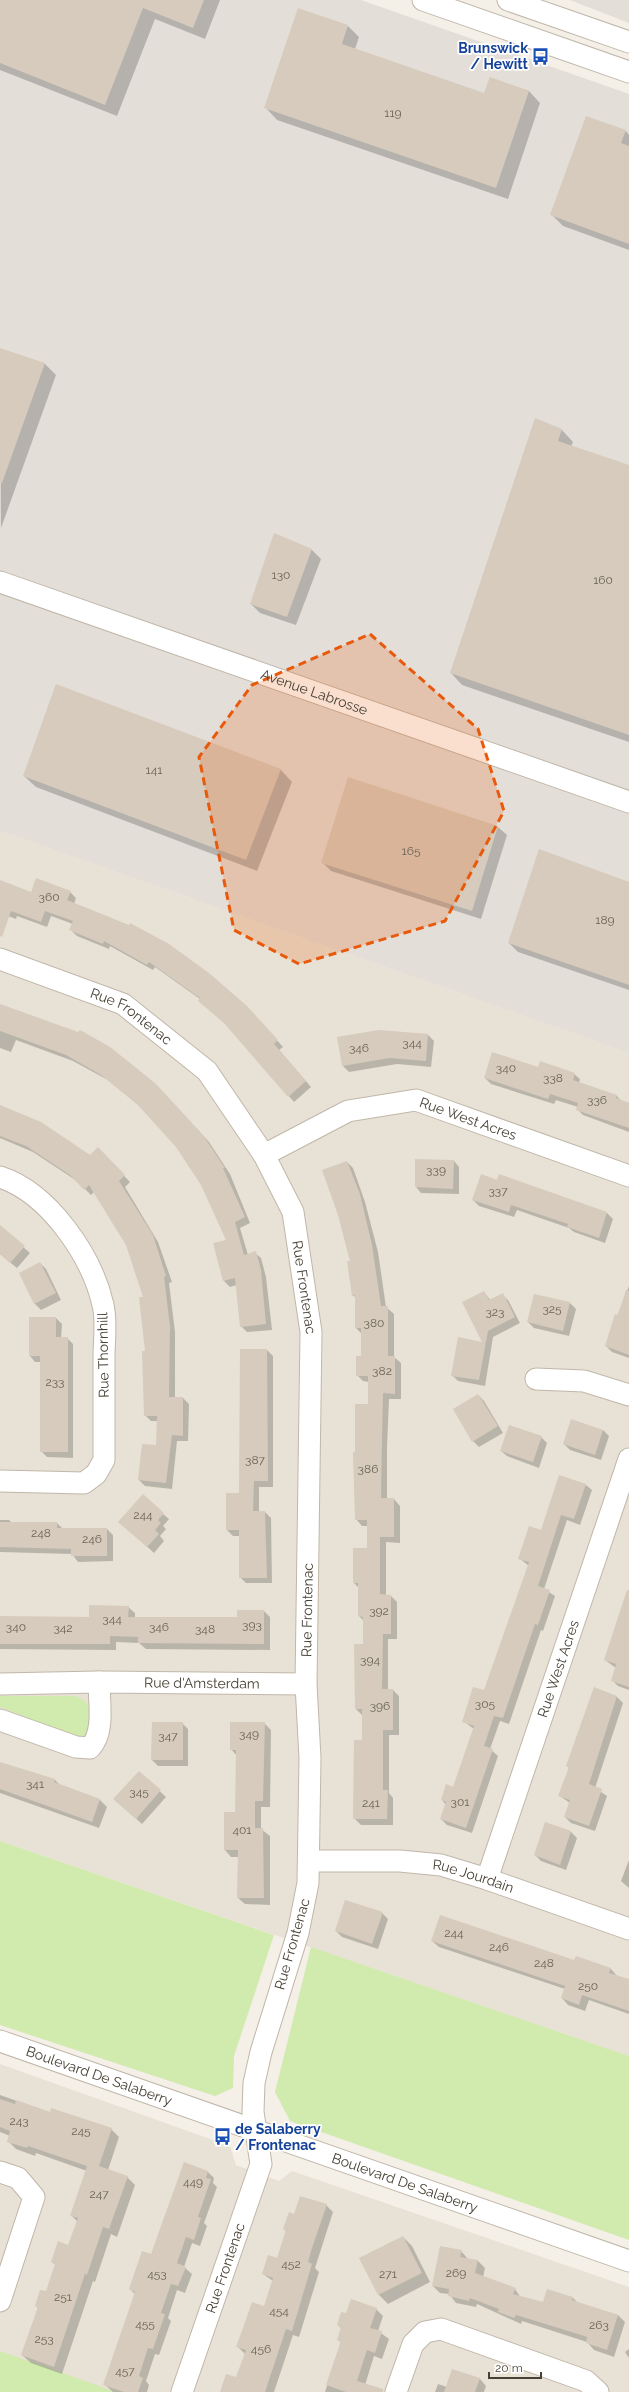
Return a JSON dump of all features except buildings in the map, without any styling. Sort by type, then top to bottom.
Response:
[{"type":"street","points":[[423,0],[629,72]]},
{"type":"street","points":[[508,0],[629,42]]},
{"type":"street","name":"Avenue Labrosse","points":[[0,582],[629,802]]},
{"type":"street","name":"Rue Frontenac","points":[[0,959],[123,1004],[207,1071],[264,1155],[293,1212],[311,1332],[306,1684],[310,1758],[309,1861],[302,1916],[261,2052],[256,2077],[253,2104],[261,2164],[182,2392]]},
{"type":"street","name":"Rue West Acres","points":[[264,1155],[348,1111],[416,1100],[629,1176]]},
{"type":"street","name":"Rue Thornhill","points":[[0,1177],[12,1181],[53,1213],[84,1255],[103,1306],[104,1342],[104,1460],[96,1474],[84,1483],[0,1481]]},
{"type":"street","points":[[536,1379],[584,1381],[629,1395]]},
{"type":"street","name":"Rue West Acres","points":[[487,1879],[629,1459]]},
{"type":"street","points":[[0,1720],[76,1748],[90,1748],[97,1740],[99,1732],[99,1682]]},
{"type":"street","name":"Rue d'Amsterdam","points":[[0,1684],[99,1682],[306,1684]]},
{"type":"street","name":"Rue Jourdain","points":[[309,1861],[430,1863],[487,1879],[629,1929]]},
{"type":"street","name":"Boulevard De Salaberry","points":[[0,2041],[629,2261]]},
{"type":"street","points":[[0,2172],[18,2178],[34,2197],[0,2301]]},
{"type":"street","points":[[396,2392],[413,2344],[426,2332],[441,2329],[586,2381],[598,2392]]},
{"type":"highlighted area","points":[[370,634],[478,729],[504,811],[445,921],[299,964],[234,930],[199,757],[252,685]]},
{"type":"shaded area","points":[[0,0],[361,0],[629,94],[629,1053],[0,831]]},
{"type":"shaded area","points":[[570,0],[629,0],[629,23]]},
{"type":"shaded area","points":[[0,831],[629,1053],[629,2056],[0,1841]]},
{"type":"shaded area","points":[[0,2064],[230,2146],[236,2165],[279,2181],[292,2171],[629,2287],[629,2392],[0,2392]]},
{"type":"green space","points":[[0,1696],[75,1696],[86,1702],[90,1710],[89,1732],[83,1737],[74,1736],[0,1707]]},
{"type":"green space","points":[[0,1841],[274,1935],[234,2056],[233,2088],[215,2096],[0,2025]]},
{"type":"green space","points":[[311,1947],[629,2056],[629,2240],[290,2121],[275,2092]]},
{"type":"green space","points":[[0,2351],[116,2392],[0,2392]]},
{"type":"place","name":"Brunswick / Hewitt","points":[[541,56]]},
{"type":"place","name":"de Salaberry / Frontenac","points":[[222,2137]]}]
